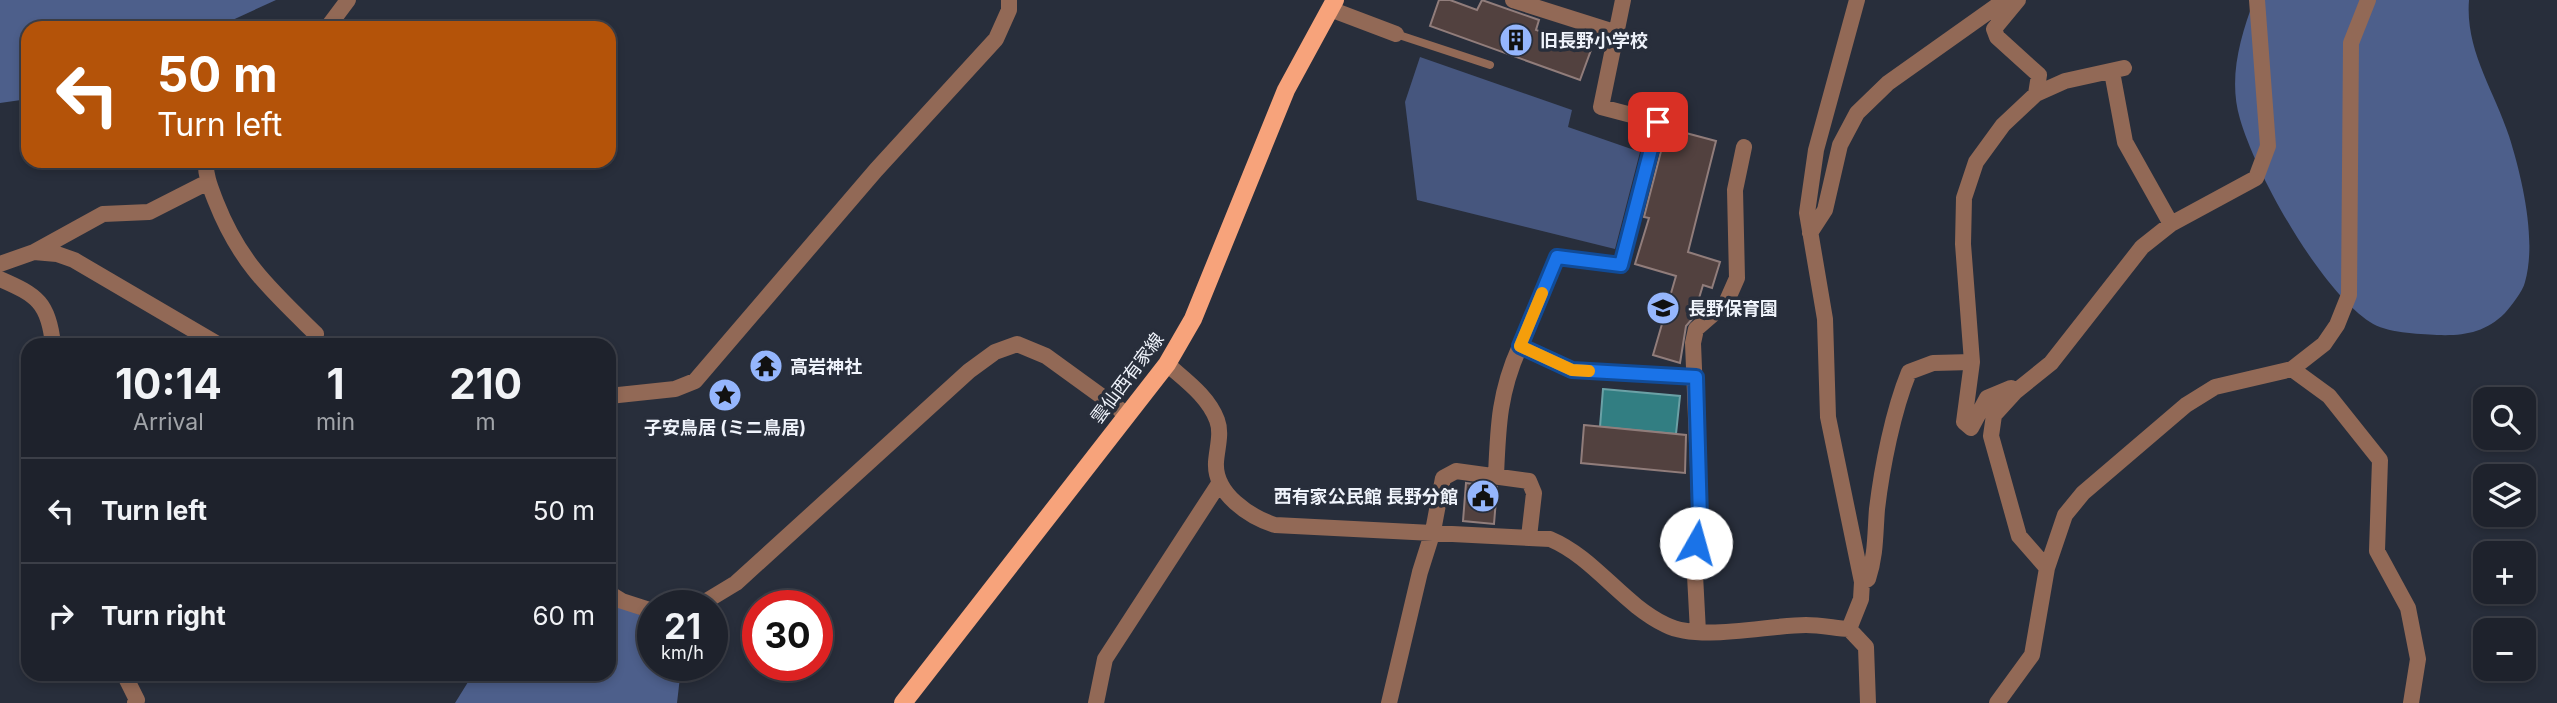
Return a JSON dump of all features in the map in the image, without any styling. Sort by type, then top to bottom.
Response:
[{"type":"main road","name":"雲仙西有家線","points":[[903,703],[1167,364],[1193,319],[1286,90],[1333,4]]},
{"type":"street","points":[[332,21],[348,0]]},
{"type":"street","points":[[616,396],[675,389],[695,381],[876,170],[996,39],[1009,10],[1009,0]]},
{"type":"street","points":[[1513,0],[1617,33]]},
{"type":"street","points":[[1496,476],[1499,407],[1507,376],[1557,257],[1621,265],[1658,122],[1601,107],[1623,0]]},
{"type":"street","points":[[1849,629],[1861,598],[1862,582],[1828,416],[1825,319],[1807,213],[1816,150],[1857,0]]},
{"type":"street","points":[[1810,233],[1825,210],[1840,145],[1857,113],[1888,83],[2005,0]]},
{"type":"street","points":[[2018,0],[1994,30],[1997,37],[2039,75],[2036,94]]},
{"type":"street","points":[[2047,568],[2019,537],[1991,436],[1994,415],[2015,391],[2052,363],[2142,247],[2171,224],[2256,178],[2268,146],[2257,0]]},
{"type":"street","points":[[1997,703],[2032,655],[2047,568],[2065,515],[2083,493],[2186,405],[2215,387],[2292,369],[2324,344],[2337,326],[2349,295],[2351,43],[2368,0]]},
{"type":"street","points":[[1333,4],[1396,34]]},
{"type":"street","points":[[2015,391],[2011,388],[1987,398],[1971,428],[1964,422],[1972,362],[1963,244],[1964,198],[1976,162],[2003,125],[2036,94],[2065,81],[2118,70],[2125,142],[2171,224]]},
{"type":"street","points":[[1698,632],[1694,556],[1700,519],[1693,343],[1696,329],[1726,303],[1737,278],[1735,190],[1744,147]]},
{"type":"street","points":[[207,168],[208,182],[225,226],[251,270],[316,334],[315,338]]},
{"type":"street","points":[[0,264],[34,252],[103,214],[149,212],[208,182]]},
{"type":"street","points":[[34,252],[58,254],[74,260],[207,338]]},
{"type":"street","points":[[0,279],[29,291],[44,307],[51,320],[52,338]]},
{"type":"street","points":[[724,590],[736,583],[969,371],[995,352],[1017,344],[1046,356],[1126,414]]},
{"type":"street","points":[[1520,346],[1572,370],[1696,377]]},
{"type":"street","points":[[1862,582],[1868,579],[1875,555],[1877,509],[1900,392],[1909,372],[1933,363],[1972,362]]},
{"type":"street","points":[[1167,364],[1204,398],[1217,420],[1220,434],[1216,466],[1220,482],[1238,505],[1254,518],[1275,525],[1550,539],[1568,546],[1645,614],[1670,627],[1698,632],[1808,625],[1849,629],[1866,647],[1868,703]]},
{"type":"street","points":[[2292,369],[2329,396],[2380,460],[2378,551],[2408,608],[2418,659],[2411,703]]},
{"type":"street","points":[[1389,703],[1420,572],[1433,531],[1443,478],[1456,471],[1524,478],[1533,486],[1529,537]]},
{"type":"street","points":[[1096,703],[1105,659],[1220,482]]},
{"type":"street","points":[[616,597],[637,606]]},
{"type":"street","points":[[128,681],[137,700],[135,703]]},
{"type":"lane","points":[[1396,34],[1490,65]]},
{"type":"shaded area","points":[[0,0],[276,0],[230,21],[21,21],[21,100],[0,103]]},
{"type":"shaded area","points":[[2254,0],[2469,0],[2471,36],[2514,152],[2529,228],[2528,265],[2524,286],[2497,320],[2482,329],[2456,335],[2393,331],[2377,326],[2351,306],[2311,259],[2260,171],[2240,119],[2235,74],[2240,44]]},
{"type":"shaded area","points":[[1420,57],[1572,110],[1568,127],[1640,152],[1615,249],[1417,200],[1405,102]]},
{"type":"shaded area","points":[[1603,389],[1680,396],[1676,434],[1600,427]]},
{"type":"shaded area","points":[[617,604],[637,614],[637,681],[680,681],[677,703],[455,703],[469,681],[616,681]]},
{"type":"building","name":"旧長野小学校","points":[[1439,0],[1450,0],[1477,10],[1482,0],[1539,20],[1536,30],[1591,50],[1580,80],[1430,26]]},
{"type":"building","points":[[1667,128],[1716,141],[1688,252],[1720,262],[1712,288],[1703,285],[1693,318],[1686,326],[1680,363],[1653,355],[1676,276],[1635,264],[1649,218],[1644,217]]},
{"type":"building","name":"高岩神社","points":[[765,352],[779,366],[766,379],[752,366]]},
{"type":"building","points":[[1584,425],[1686,435],[1685,473],[1581,463]]},
{"type":"building","name":"西有家公民館 長野分館","points":[[1466,483],[1497,487],[1494,524],[1463,521]]},
{"type":"slow traffic","points":[[1542,293],[1520,346],[1572,370],[1589,371]]},
{"type":"place","name":"旧長野小学校","points":[[1516,40]]},
{"type":"place","name":"長野保育園","points":[[1663,308]]},
{"type":"place","name":"高岩神社","points":[[766,366]]},
{"type":"place","name":"子安鳥居 (ミニ鳥居)","points":[[725,395]]},
{"type":"place","name":"西有家公民館 長野分館","points":[[1483,496]]},
{"type":"route","points":[[1658,122],[1621,265],[1557,257],[1520,346],[1572,370],[1696,377],[1700,519],[1696,543]]}]
